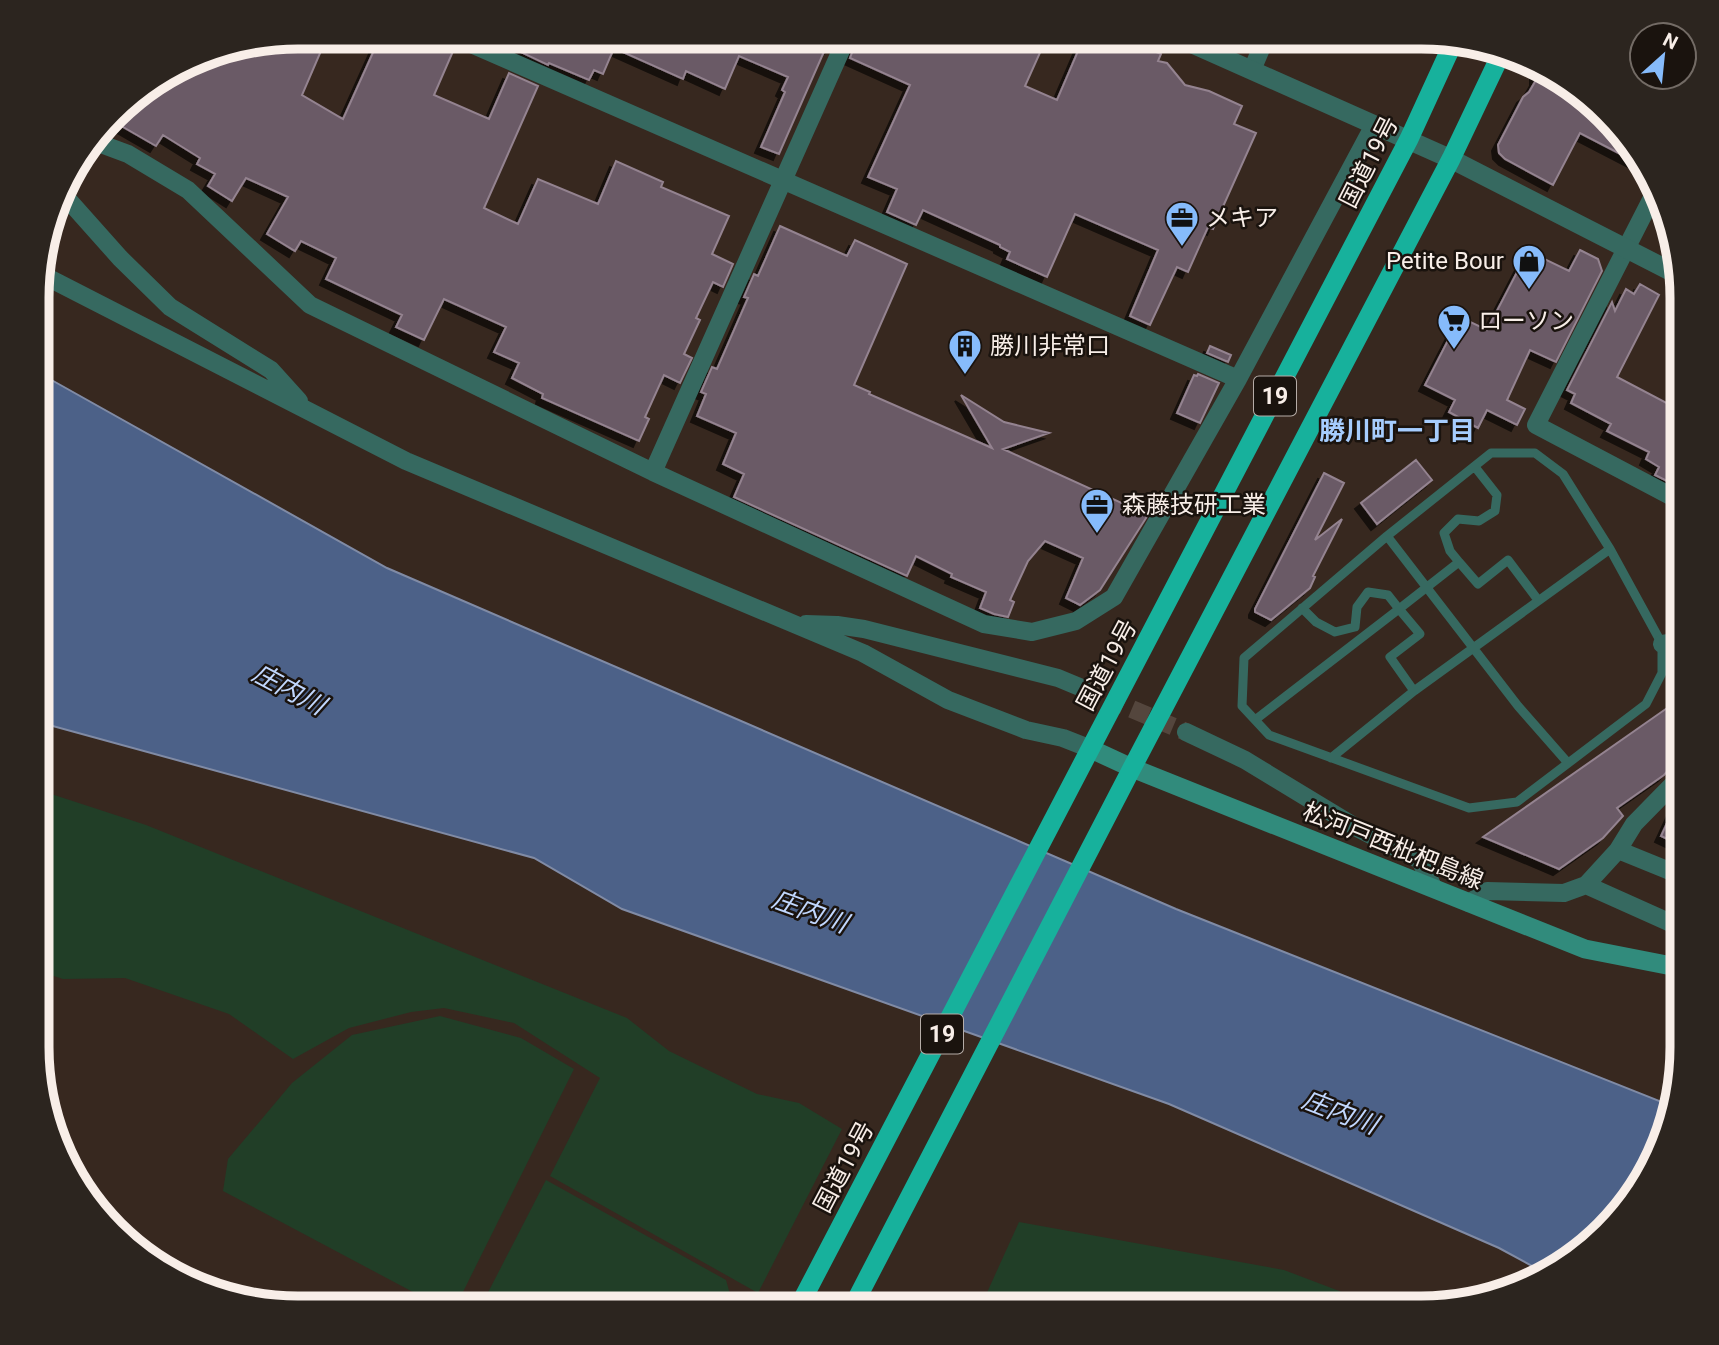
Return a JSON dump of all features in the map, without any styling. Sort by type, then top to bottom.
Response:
[{"type":"highway","name":"国道19号","points":[[804,1296],[1409,139],[1450,51]]},
{"type":"highway","name":"19","points":[[858,1296],[1451,159],[1498,61]]},
{"type":"main road","name":"松河戸西枇杷島線","points":[[1089,754],[1128,774],[1433,887],[1585,949],[1669,965]]},
{"type":"street","points":[[482,49],[1238,379]]},
{"type":"street","points":[[653,472],[842,49]]},
{"type":"street","points":[[1204,49],[1409,139],[1668,270]]},
{"type":"street","points":[[1252,70],[1261,49]]},
{"type":"street","points":[[103,145],[128,155],[188,190],[310,306],[653,472],[984,624],[1032,632],[1076,621],[1114,597],[1238,379],[1374,125]]},
{"type":"street","points":[[69,201],[120,258],[170,307],[271,370],[306,409]]},
{"type":"street","points":[[1650,201],[1536,425],[1670,496]]},
{"type":"street","points":[[50,279],[406,461],[863,653],[948,700],[1026,730],[1063,738],[1089,754]]},
{"type":"street","points":[[795,624],[864,629],[1058,678],[1082,688]]},
{"type":"street","points":[[1662,644],[1670,643]]},
{"type":"street","points":[[1186,732],[1245,760],[1357,828],[1420,860],[1433,887]]},
{"type":"street","points":[[1469,903],[1487,891],[1564,892],[1586,885],[1618,850],[1634,824],[1669,788]]},
{"type":"street","points":[[1618,850],[1669,871]]},
{"type":"street","points":[[1586,885],[1669,922]]},
{"type":"lane","points":[[1491,453],[1535,453],[1563,474],[1610,549],[1662,644],[1662,673],[1646,704],[1517,802],[1469,808],[1269,735],[1242,706],[1244,658],[1387,536],[1475,467],[1491,453]]},
{"type":"lane","points":[[1475,467],[1497,495],[1495,511],[1479,521],[1458,519],[1444,533],[1450,551],[1478,584],[1508,560],[1538,600]]},
{"type":"lane","points":[[1387,536],[1518,706],[1568,763]]},
{"type":"lane","points":[[1331,758],[1414,691],[1610,549]]},
{"type":"lane","points":[[1255,720],[1459,562]]},
{"type":"lane","points":[[1302,608],[1316,622],[1335,632],[1354,627],[1357,607],[1368,592],[1388,595],[1420,635],[1390,657],[1414,691]]},
{"type":"green space","points":[[50,793],[146,825],[627,1018],[669,1051],[757,1094],[799,1103],[842,1129],[758,1293],[550,1176],[600,1078],[514,1023],[444,1008],[411,1012],[349,1028],[293,1059],[229,1014],[125,978],[63,979],[50,975]]},
{"type":"green space","points":[[440,1016],[521,1038],[574,1069],[461,1296],[420,1296],[223,1191],[228,1159],[292,1083],[352,1035]]},
{"type":"green space","points":[[546,1180],[726,1280],[731,1296],[486,1296]]},
{"type":"green space","points":[[1019,1222],[1284,1270],[1352,1296],[985,1296]]},
{"type":"water","name":"庄内川","points":[[49,379],[387,568],[1176,909],[1664,1103],[1662,1111],[1637,1171],[1608,1211],[1585,1234],[1535,1268],[1499,1248],[1169,1104],[622,909],[534,858],[50,725]]},
{"type":"building","points":[[322,49],[302,95],[343,119],[375,49],[454,49],[434,95],[489,119],[509,73],[538,86],[484,208],[518,224],[538,179],[598,204],[616,161],[663,182],[661,187],[729,216],[712,254],[733,264],[723,287],[713,282],[696,318],[700,320],[684,354],[692,358],[680,383],[664,375],[645,417],[649,419],[639,441],[542,398],[543,394],[512,378],[519,363],[494,352],[506,327],[444,299],[424,340],[396,327],[402,315],[326,279],[336,258],[301,241],[295,251],[267,234],[288,197],[246,178],[232,201],[208,186],[215,174],[197,164],[200,158],[163,135],[156,146],[119,125],[174,82],[218,62],[266,51]]},
{"type":"building","points":[[514,49],[614,49],[603,74],[594,70],[589,80],[549,63],[548,65]]},
{"type":"building","points":[[616,49],[825,49],[779,154],[761,147],[785,92],[782,90],[788,77],[739,56],[725,89],[686,71],[683,79]]},
{"type":"building","points":[[853,49],[1042,49],[1025,86],[1057,100],[1079,49],[1149,49],[1161,54],[1158,61],[1167,63],[1185,85],[1209,91],[1242,106],[1234,124],[1256,133],[1213,229],[1208,227],[1188,272],[1177,267],[1150,325],[1130,316],[1158,250],[1075,214],[1047,277],[1007,259],[1010,252],[1000,245],[923,210],[916,225],[887,212],[897,189],[868,177],[910,85],[850,58]]},
{"type":"building","points":[[1536,78],[1545,82],[1585,111],[1625,156],[1580,133],[1553,185],[1505,159],[1499,153],[1498,145],[1523,97]]},
{"type":"building","points":[[780,226],[847,256],[855,240],[907,264],[854,385],[992,448],[961,395],[1004,422],[1049,433],[1003,449],[1148,515],[1100,590],[1080,605],[1066,598],[1083,558],[1045,541],[1028,561],[1010,600],[1014,602],[1008,617],[994,614],[980,608],[986,592],[951,577],[952,574],[916,556],[907,576],[734,497],[744,474],[723,464],[736,433],[697,416],[706,394],[701,392],[712,367],[717,369],[748,298],[744,297],[754,274],[758,276]]},
{"type":"building","points":[[1580,250],[1598,259],[1602,271],[1556,362],[1530,350],[1507,400],[1525,409],[1517,425],[1487,410],[1478,428],[1449,412],[1455,400],[1425,385],[1460,317],[1487,330],[1528,251],[1569,271]]},
{"type":"building","points":[[1640,284],[1659,295],[1617,377],[1670,405],[1670,482],[1655,475],[1659,467],[1646,459],[1649,452],[1607,431],[1611,424],[1571,403],[1575,394],[1567,390],[1612,302],[1615,311],[1626,289],[1634,294]]},
{"type":"building","points":[[1210,346],[1231,355],[1228,362],[1207,353]]},
{"type":"building","points":[[1198,374],[1219,383],[1200,423],[1177,413],[1194,375]]},
{"type":"building","points":[[1416,460],[1432,480],[1377,524],[1361,503]]},
{"type":"building","points":[[1324,473],[1344,483],[1315,540],[1342,519],[1313,576],[1315,577],[1310,588],[1271,620],[1255,612],[1255,609]]},
{"type":"building","points":[[1669,706],[1669,769],[1617,808],[1623,816],[1603,838],[1559,869],[1483,837]]},
{"type":"building","points":[[1669,818],[1669,840],[1661,836]]},
{"type":"tunnel","points":[[1082,688],[1186,732]]},
{"type":"place","name":"メキア","points":[[1182,248]]},
{"type":"place","name":"Petite Bour","points":[[1529,291]]},
{"type":"place","name":"ローソン","points":[[1454,351]]},
{"type":"place","name":"勝川非常口","points":[[965,376]]},
{"type":"place","name":"森藤技研工業","points":[[1097,535]]},
{"type":"district","name":"勝川町一丁目","points":[[1397,431]]}]
